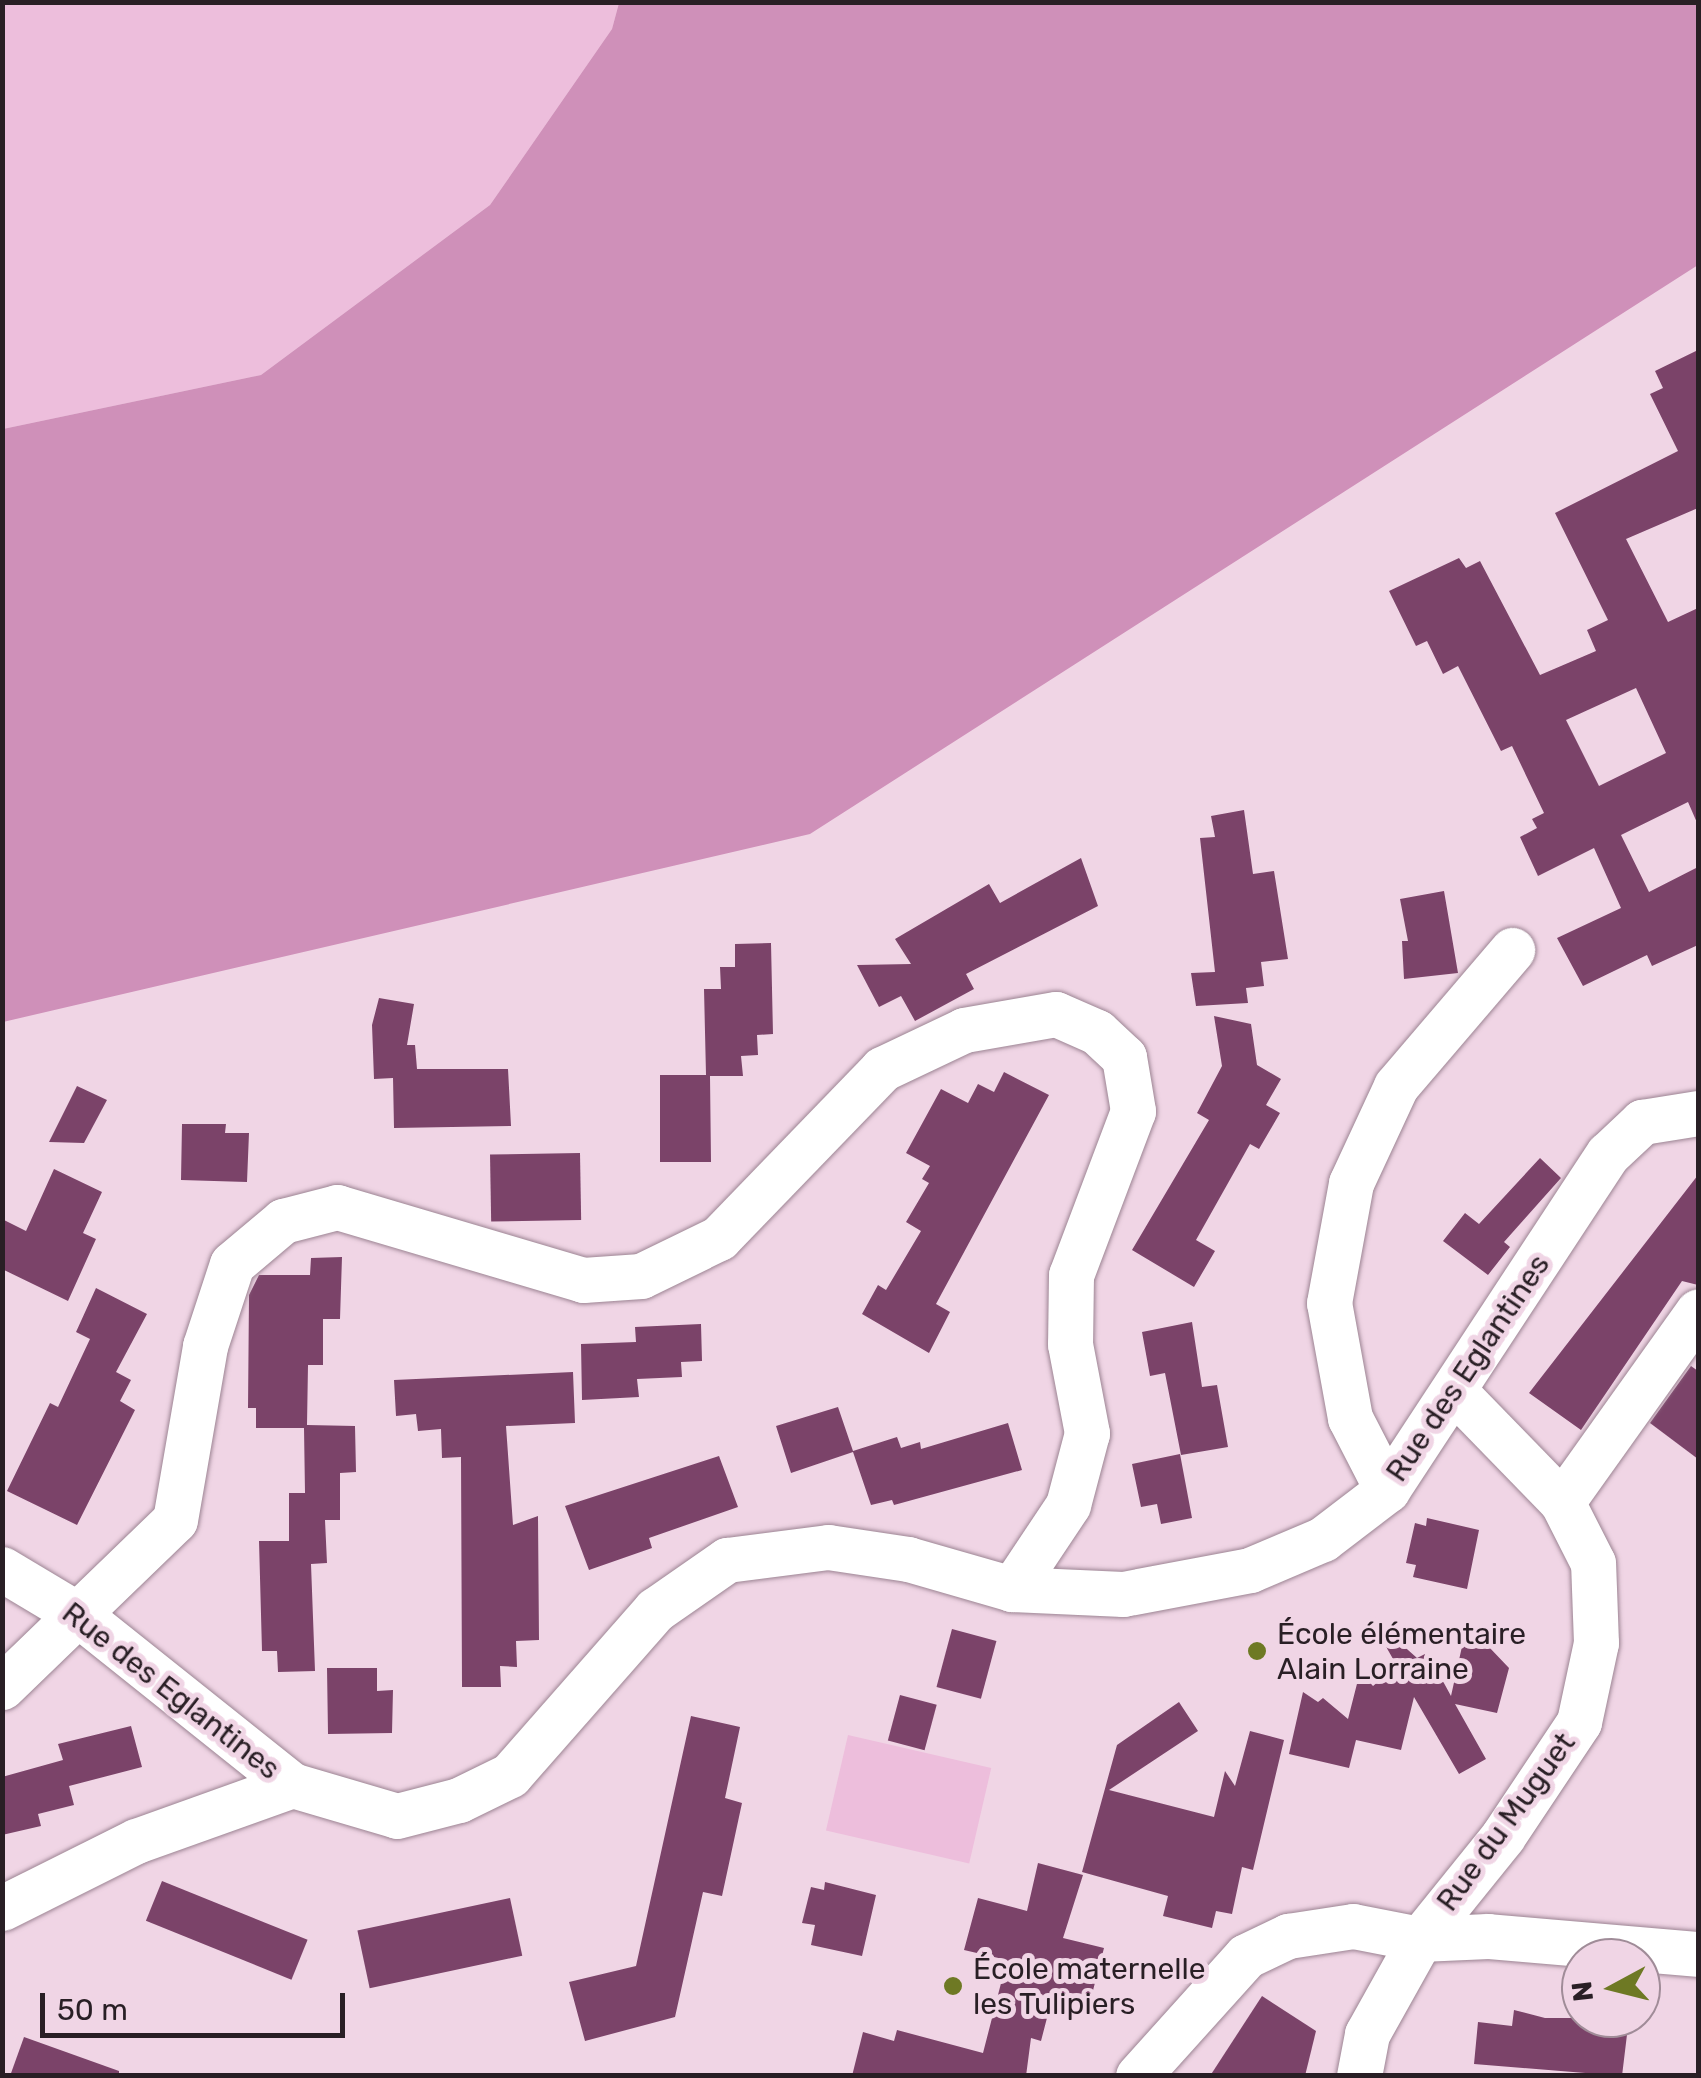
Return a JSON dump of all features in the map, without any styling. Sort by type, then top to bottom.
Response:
[{"type":"street","points":[[1387,1490],[1350,1418],[1329,1303],[1351,1183],[1396,1086],[1512,950]]},
{"type":"street","points":[[2,1686],[174,1520],[205,1346],[232,1264],[283,1221],[338,1206],[583,1280],[641,1276],[719,1238],[882,1069],[964,1030],[1056,1014],[1098,1032],[1124,1058],[1132,1112],[1072,1276],[1070,1344],[1086,1433],[1068,1505],[1012,1589]]},
{"type":"street","name":"Rue des Eglantines","points":[[2,1568],[79,1615],[292,1786],[396,1816],[460,1800],[510,1775],[655,1610],[727,1560],[828,1547],[908,1558],[1012,1589],[1124,1594],[1250,1570],[1323,1539],[1387,1490],[1456,1393],[1608,1154],[1642,1122],[1698,1114]]},
{"type":"street","points":[[1562,1502],[1698,1311]]},
{"type":"street","name":"Rue du Muguet","points":[[1359,2076],[1367,2034],[1420,1939],[1502,1836],[1579,1722],[1596,1643],[1594,1564],[1562,1502],[1456,1393]]},
{"type":"street","points":[[2,1908],[136,1841],[292,1786]]},
{"type":"street","points":[[1138,2076],[1246,1956],[1288,1936],[1353,1926],[1420,1939],[1488,1936],[1698,1954]]},
{"type":"shaded area","points":[[3,3],[619,3],[612,29],[490,205],[261,375],[3,429]]},
{"type":"shaded area","points":[[619,3],[1698,3],[1698,265],[810,834],[3,1022],[3,429],[261,375],[490,205],[612,29]]},
{"type":"shaded area","points":[[848,1735],[991,1768],[969,1864],[826,1830]]},
{"type":"building","points":[[1698,350],[1698,508],[1626,539],[1668,622],[1698,608],[1698,825],[1688,802],[1621,835],[1649,892],[1698,867],[1698,945],[1652,966],[1647,955],[1583,986],[1557,938],[1621,908],[1594,848],[1538,876],[1520,837],[1537,828],[1532,819],[1544,813],[1512,746],[1501,751],[1458,666],[1443,674],[1427,641],[1416,646],[1389,591],[1459,558],[1466,568],[1480,561],[1540,675],[1596,651],[1587,630],[1608,620],[1555,513],[1678,451],[1650,394],[1663,388],[1655,371]],"holes":[[[1636,688],[1666,753],[1599,786],[1566,720]]]},
{"type":"building","points":[[1244,810],[1253,874],[1274,871],[1288,959],[1261,962],[1264,986],[1246,988],[1248,1003],[1196,1006],[1191,973],[1215,972],[1200,838],[1215,837],[1211,816]]},
{"type":"building","points":[[1081,858],[1098,906],[966,974],[974,989],[915,1021],[901,996],[879,1007],[857,965],[911,964],[895,939],[989,884],[1000,903]]},
{"type":"building","points":[[1444,891],[1458,973],[1404,979],[1402,941],[1408,941],[1400,899]]},
{"type":"building","points":[[771,943],[773,1034],[757,1035],[758,1055],[741,1056],[743,1076],[710,1076],[711,1162],[660,1162],[660,1075],[706,1075],[704,989],[721,989],[720,967],[735,967],[735,944]]},
{"type":"building","points":[[379,998],[414,1004],[407,1045],[415,1045],[417,1069],[508,1069],[511,1126],[394,1128],[393,1078],[374,1079],[372,1025]]},
{"type":"building","points":[[1214,1016],[1251,1024],[1257,1065],[1281,1079],[1266,1105],[1280,1113],[1259,1149],[1250,1144],[1196,1240],[1215,1251],[1194,1287],[1132,1250],[1209,1120],[1197,1113],[1222,1066]]},
{"type":"building","points":[[1004,1072],[1049,1095],[936,1304],[950,1312],[929,1353],[862,1314],[878,1285],[886,1290],[921,1231],[906,1222],[929,1183],[922,1179],[930,1166],[906,1153],[941,1089],[968,1103],[978,1084],[994,1092]]},
{"type":"building","points":[[77,1086],[107,1100],[84,1143],[49,1142]]},
{"type":"building","points":[[182,1124],[226,1124],[225,1133],[249,1133],[247,1182],[181,1180]]},
{"type":"building","points":[[580,1153],[581,1220],[491,1222],[490,1155]]},
{"type":"building","points":[[1540,1158],[1561,1178],[1504,1242],[1510,1247],[1488,1275],[1443,1241],[1465,1213],[1479,1224]]},
{"type":"building","points":[[54,1169],[102,1192],[83,1233],[96,1239],[68,1301],[2,1269],[2,1219],[26,1231]]},
{"type":"building","points":[[1698,1175],[1698,1285],[1682,1281],[1581,1430],[1529,1393]]},
{"type":"building","points":[[342,1257],[340,1319],[323,1319],[323,1365],[308,1365],[307,1425],[355,1426],[356,1472],[340,1473],[340,1520],[325,1520],[327,1563],[311,1564],[315,1671],[278,1672],[277,1651],[262,1651],[259,1541],[289,1541],[289,1493],[305,1493],[304,1428],[256,1428],[256,1408],[248,1408],[249,1295],[259,1275],[310,1275],[311,1258]]},
{"type":"building","points":[[96,1288],[147,1314],[116,1372],[131,1380],[120,1401],[135,1410],[77,1525],[7,1491],[50,1403],[58,1407],[90,1339],[76,1332]]},
{"type":"building","points":[[1192,1322],[1202,1387],[1217,1385],[1228,1447],[1181,1455],[1165,1373],[1150,1376],[1142,1332]]},
{"type":"building","points":[[701,1324],[702,1361],[681,1362],[682,1377],[637,1379],[639,1397],[582,1400],[581,1344],[636,1342],[635,1327]]},
{"type":"building","points":[[1691,1366],[1698,1371],[1698,1459],[1650,1423]]},
{"type":"building","points":[[573,1372],[575,1423],[506,1426],[513,1525],[538,1516],[539,1640],[516,1641],[517,1667],[500,1666],[501,1687],[462,1687],[461,1457],[442,1458],[441,1429],[418,1431],[416,1414],[396,1416],[394,1380]]},
{"type":"building","points":[[838,1407],[853,1451],[897,1437],[901,1448],[920,1442],[921,1449],[1008,1423],[1022,1470],[894,1505],[892,1500],[871,1505],[853,1452],[791,1473],[776,1426]]},
{"type":"building","points":[[1180,1454],[1192,1518],[1161,1524],[1157,1504],[1141,1507],[1132,1464]]},
{"type":"building","points":[[719,1456],[738,1507],[649,1538],[652,1548],[589,1570],[565,1506]]},
{"type":"building","points":[[1427,1518],[1479,1530],[1467,1589],[1413,1577],[1416,1565],[1406,1563],[1415,1523],[1426,1526]]},
{"type":"building","points":[[1467,1624],[1509,1668],[1497,1713],[1455,1704],[1486,1759],[1459,1774],[1414,1697],[1401,1750],[1356,1740],[1349,1768],[1289,1754],[1303,1692],[1318,1702],[1323,1698],[1348,1719],[1360,1672],[1373,1686],[1397,1666],[1376,1629],[1380,1625],[1417,1658],[1425,1654],[1423,1663],[1433,1663],[1451,1696]]},
{"type":"building","points":[[952,1629],[996,1641],[981,1699],[936,1687]]},
{"type":"building","points":[[327,1668],[377,1668],[377,1691],[393,1690],[392,1733],[328,1734]]},
{"type":"building","points":[[900,1695],[937,1705],[925,1750],[888,1740]]},
{"type":"building","points":[[1179,1702],[1198,1731],[1109,1790],[1214,1817],[1225,1771],[1235,1786],[1250,1731],[1284,1740],[1253,1870],[1242,1867],[1232,1914],[1216,1911],[1212,1928],[1163,1916],[1168,1896],[1082,1872],[1117,1745]]},
{"type":"building","points":[[691,1716],[740,1727],[725,1798],[742,1803],[722,1896],[703,1892],[675,2017],[585,2041],[569,1982],[636,1966]]},
{"type":"building","points":[[131,1726],[142,1767],[69,1786],[74,1805],[38,1814],[41,1826],[2,1835],[2,1777],[63,1760],[58,1744]]},
{"type":"building","points":[[1038,1863],[1083,1875],[1063,1938],[1104,1948],[1090,2002],[1054,1991],[1041,2041],[1031,2038],[1026,2076],[852,2076],[863,2032],[894,2041],[897,2030],[983,2053],[1007,1960],[964,1950],[978,1898],[1027,1911]]},
{"type":"building","points":[[162,1881],[308,1940],[291,1980],[146,1921]]},
{"type":"building","points":[[825,1882],[876,1895],[862,1956],[811,1945],[815,1925],[802,1923],[811,1887],[824,1890]]},
{"type":"building","points":[[510,1898],[522,1956],[370,1988],[357,1930]]},
{"type":"building","points":[[1262,1996],[1316,2031],[1305,2076],[1210,2076]]},
{"type":"building","points":[[1514,2010],[1561,2018],[1561,2038],[1627,2038],[1622,2076],[1474,2064],[1478,2022],[1512,2026]]},
{"type":"building","points":[[24,2037],[119,2071],[119,2076],[10,2076]]},
{"type":"place","name":"École élémentaire Alain Lorraine","points":[[1257,1651]]},
{"type":"place","name":"École maternelle les Tulipiers","points":[[953,1986]]}]
